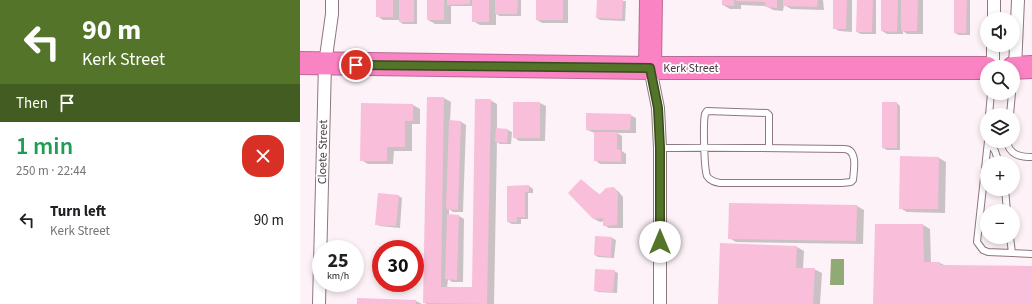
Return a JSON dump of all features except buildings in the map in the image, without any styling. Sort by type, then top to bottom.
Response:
[{"type":"highway","points":[[650,68],[651,0]]},
{"type":"highway","name":"Kerk Street","points":[[300,63],[650,68],[980,68]]},
{"type":"street","name":"Cloete Street","points":[[319,304],[325,64],[332,14],[332,0]]},
{"type":"street","points":[[994,0],[994,12]]},
{"type":"street","points":[[1018,0],[1018,60]]},
{"type":"street","points":[[650,68],[658,108],[660,148],[660,304]]},
{"type":"lane","points":[[660,148],[704,147],[769,148],[848,149],[854,156],[853,180],[851,182],[842,183],[717,183],[712,181],[707,176],[704,147],[704,116],[707,111],[767,113],[769,116],[769,148]]},
{"type":"lane","points":[[987,148],[977,242],[983,250],[988,252],[1032,254]]},
{"type":"lane","points":[[1009,148],[1014,154],[1032,157]]},
{"type":"lane","points":[[1011,244],[1012,253]]},
{"type":"shaded area","points":[[831,259],[844,259],[844,285],[830,285]]},
{"type":"route","points":[[356,65],[650,68],[658,108],[660,148],[660,242]]}]
